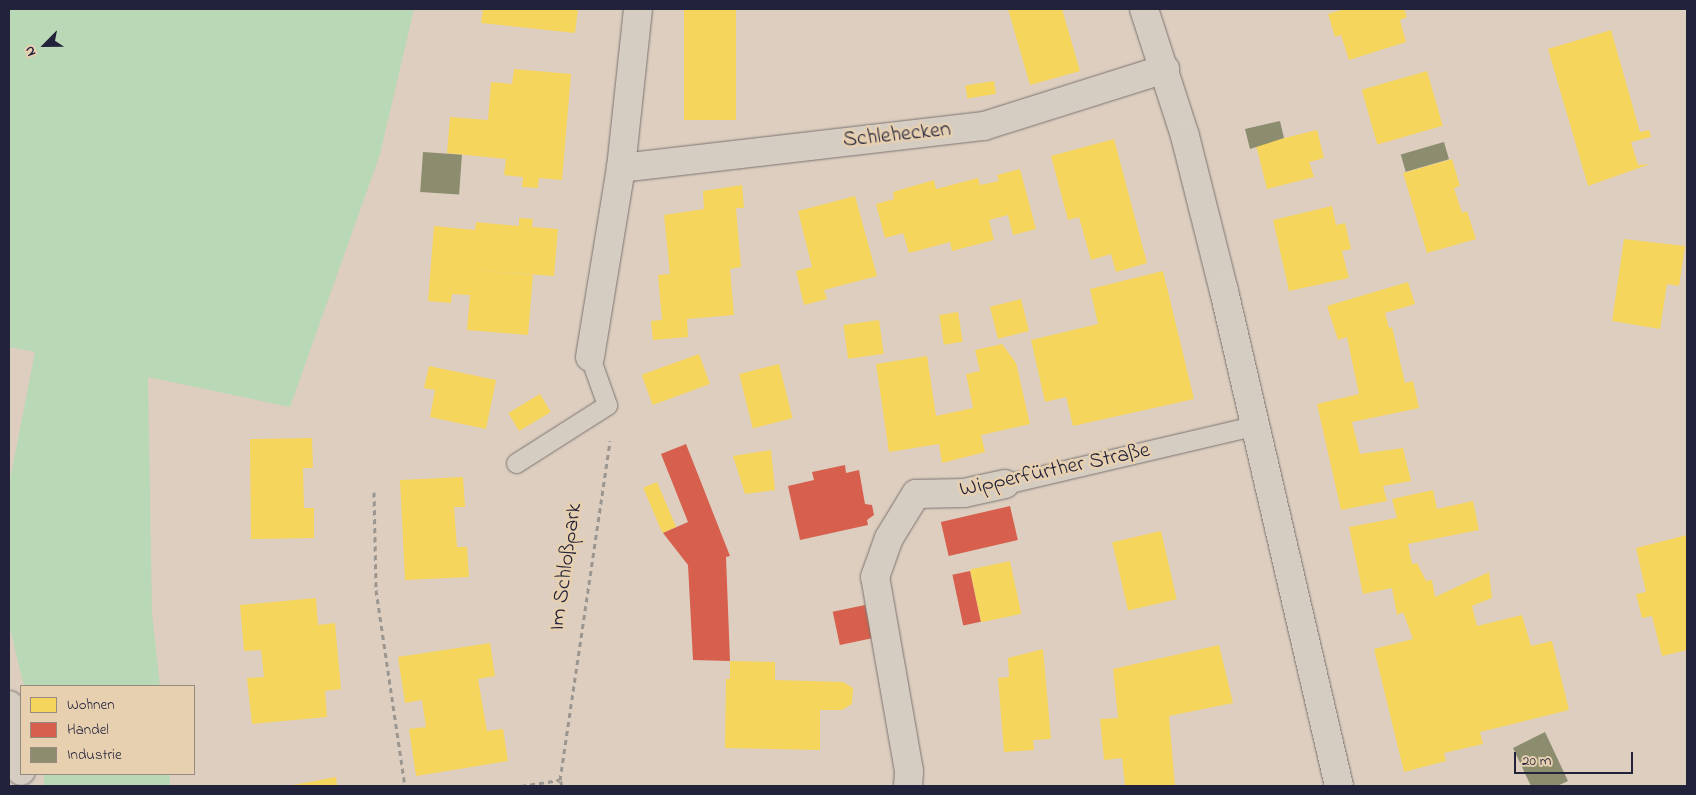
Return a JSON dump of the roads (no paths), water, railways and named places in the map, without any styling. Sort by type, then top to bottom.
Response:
[{"type":"street","points":[[590,356],[621,168],[638,9]]},
{"type":"street","points":[[1144,9],[1165,69],[1185,136],[1256,424],[1339,786]]},
{"type":"street","name":"Schlehecken","points":[[621,168],[984,126],[1165,69]]},
{"type":"street","name":"Wipperfürther Straße","points":[[908,786],[909,771],[875,577],[889,538],[916,494],[964,493],[1005,484]]},
{"type":"street","points":[[9,705],[20,762]]},
{"type":"lane","points":[[516,463],[607,405],[590,356]]},
{"type":"lane","name":"Wipperfürther Straße","points":[[1005,484],[1256,424]]}]
